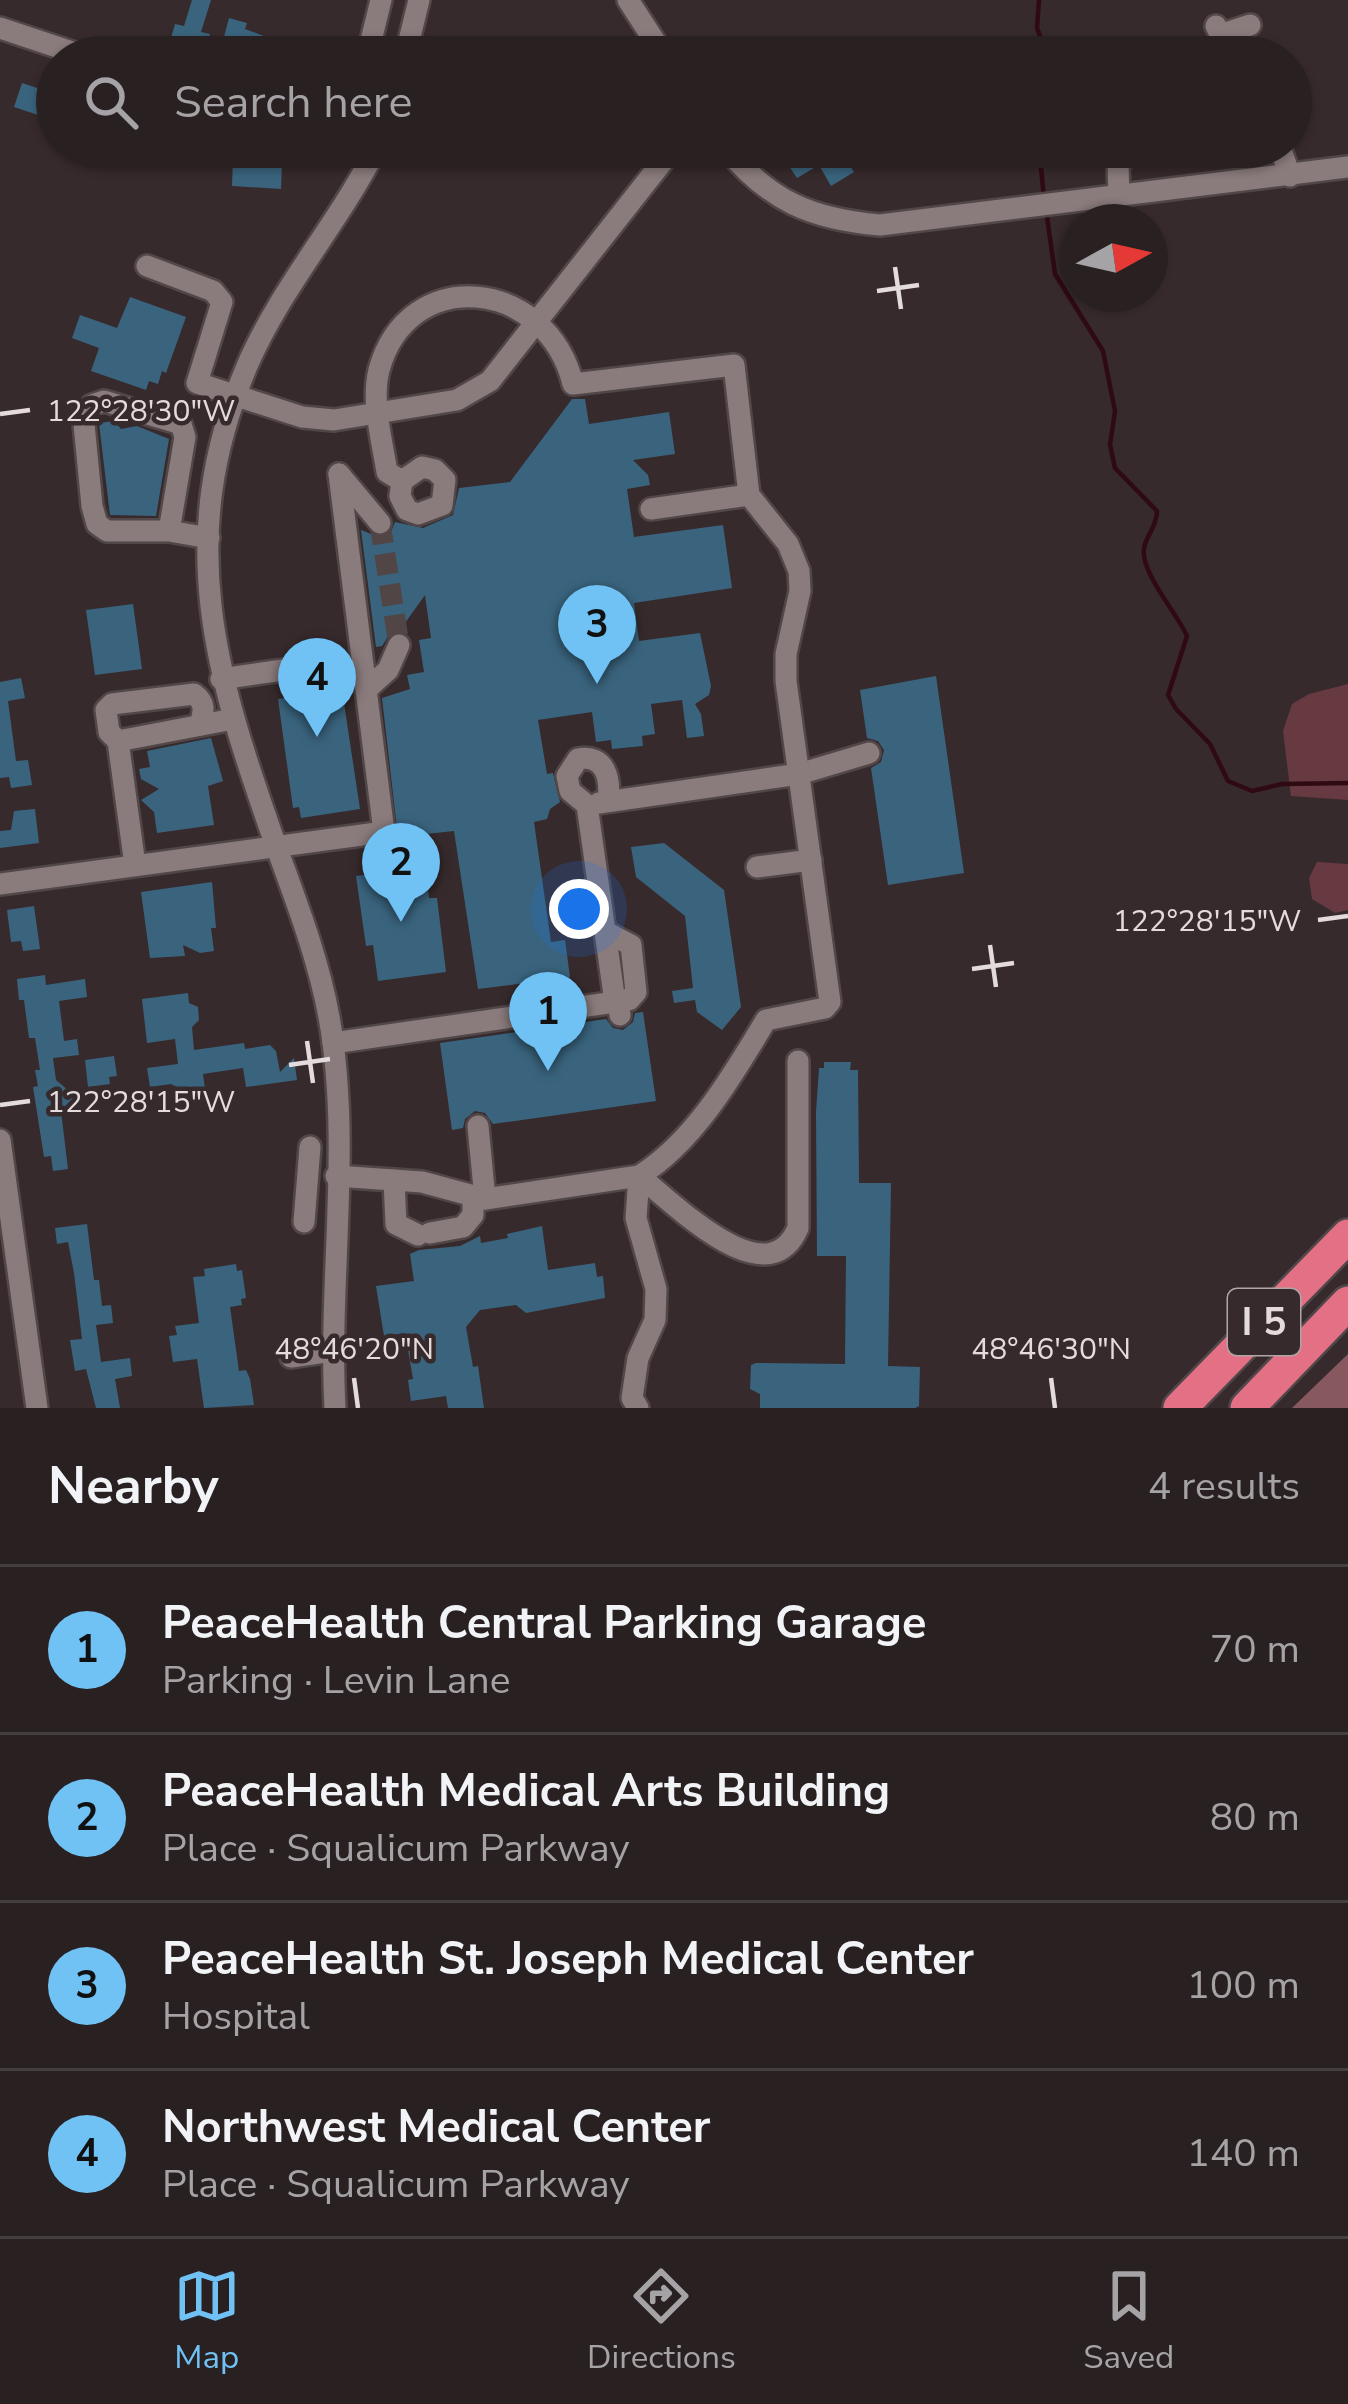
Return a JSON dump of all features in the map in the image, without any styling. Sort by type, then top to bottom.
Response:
[{"type":"highway","name":"I 5","points":[[1180,1408],[1348,1236]]},
{"type":"highway","name":"I 5","points":[[1247,1408],[1348,1303]]},
{"type":"street","points":[[372,36],[381,0]]},
{"type":"street","points":[[410,36],[419,0]]},
{"type":"street","points":[[628,0],[651,36]]},
{"type":"street","points":[[1221,36],[1218,30],[1250,25]]},
{"type":"street","points":[[0,28],[36,40]]},
{"type":"street","points":[[746,168],[776,197],[830,218],[880,224],[1348,167]]},
{"type":"street","points":[[335,1408],[333,1043],[319,970],[221,679],[209,601],[208,538],[223,441],[237,397],[283,297],[366,168]]},
{"type":"street","points":[[147,266],[213,291],[222,302],[197,383],[302,417],[334,420],[457,400],[490,381],[658,168]]},
{"type":"street","points":[[1118,168],[1119,196]]},
{"type":"street","points":[[1287,168],[1290,176]]},
{"type":"street","points":[[309,1182],[422,1182],[479,1198],[639,1176],[660,1163],[731,1079],[766,1020],[825,1008],[830,1002],[786,668],[800,591],[799,571],[788,544],[748,495],[734,364],[573,384],[556,340],[520,307],[497,298],[449,301],[424,309],[404,324],[377,376],[377,415],[388,472],[401,481]]},
{"type":"street","points":[[169,531],[184,436],[181,424],[104,401],[92,405],[83,413],[98,524],[107,531],[169,531],[208,538]]},
{"type":"street","points":[[0,884],[384,832],[339,474],[380,523]]},
{"type":"street","points":[[651,509],[748,495]]},
{"type":"street","points":[[366,690],[388,670],[399,646]]},
{"type":"street","points":[[221,679],[317,665]]},
{"type":"street","points":[[135,865],[118,741],[105,721],[106,710],[112,704],[194,694],[202,700],[200,725]]},
{"type":"street","points":[[118,741],[232,719]]},
{"type":"street","points":[[333,1043],[618,1006],[636,992],[631,945],[606,932],[598,803],[799,774],[869,753]]},
{"type":"street","points":[[757,867],[811,860]]},
{"type":"street","points":[[639,1176],[704,1230],[750,1255],[775,1252],[792,1240],[798,1228],[798,1061]]},
{"type":"street","points":[[394,1180],[396,1224],[424,1234],[463,1228],[479,1198],[478,1126]]},
{"type":"street","points":[[0,1140],[37,1408]]},
{"type":"street","points":[[304,1222],[310,1147]]},
{"type":"street","points":[[638,1408],[632,1398],[634,1378],[655,1320],[656,1289],[636,1219],[639,1176]]},
{"type":"street","points":[[290,1357],[332,1351]]},
{"type":"shaded area","points":[[1348,684],[1348,800],[1291,796],[1283,731],[1292,704],[1309,694]]},
{"type":"shaded area","points":[[1317,862],[1348,864],[1348,910],[1335,913],[1312,899],[1309,878]]},
{"type":"shaded area","points":[[1348,1354],[1348,1408],[1292,1408]]},
{"type":"building","points":[[192,0],[211,0],[201,32],[209,36],[172,36],[175,24],[184,26]]},
{"type":"building","points":[[229,18],[247,23],[245,29],[264,36],[224,36]]},
{"type":"building","points":[[22,83],[36,88],[36,114],[14,107]]},
{"type":"building","points":[[233,168],[282,168],[281,189],[232,186]]},
{"type":"building","points":[[790,168],[814,168],[797,178]]},
{"type":"building","points":[[821,168],[851,168],[854,172],[831,186]]},
{"type":"building","points":[[130,297],[186,317],[166,373],[162,371],[158,384],[149,381],[146,390],[91,371],[99,348],[72,338],[80,315],[117,328]]},
{"type":"building","points":[[572,399],[585,399],[589,424],[669,412],[675,454],[633,460],[648,475],[650,485],[627,489],[634,537],[723,525],[732,588],[634,603],[639,641],[700,633],[711,686],[709,695],[695,704],[704,736],[687,738],[682,700],[651,704],[655,734],[642,736],[643,746],[612,749],[611,740],[596,742],[592,712],[538,720],[547,774],[553,773],[560,802],[550,809],[547,819],[534,822],[551,942],[565,940],[570,977],[554,988],[525,983],[478,989],[454,831],[398,837],[382,698],[410,689],[407,675],[424,672],[419,640],[431,638],[425,595],[400,630],[376,647],[361,530],[381,538],[390,534],[395,522],[423,528],[453,515],[459,488],[510,482]]},
{"type":"building","points":[[114,421],[121,429],[137,426],[169,439],[156,516],[110,515],[99,423]]},
{"type":"building","points":[[133,604],[142,669],[95,675],[86,610]]},
{"type":"building","points":[[936,676],[964,873],[888,885],[871,768],[881,762],[884,750],[878,741],[867,738],[860,690]]},
{"type":"building","points":[[21,678],[25,698],[8,701],[16,761],[28,760],[32,785],[11,788],[9,777],[0,778],[0,682]]},
{"type":"building","points":[[342,690],[360,809],[301,818],[299,807],[293,808],[278,699]]},
{"type":"building","points":[[211,738],[223,781],[208,786],[214,825],[157,833],[154,812],[141,800],[159,789],[141,779],[139,769],[150,767],[147,751]]},
{"type":"building","points":[[35,809],[39,843],[0,848],[0,831],[11,830],[14,811]]},
{"type":"building","points":[[664,843],[724,890],[741,1007],[722,1030],[697,1012],[695,1000],[674,1003],[672,991],[693,988],[685,916],[636,877],[631,847]]},
{"type":"building","points":[[425,867],[429,898],[437,898],[446,972],[378,981],[373,945],[366,946],[356,876]]},
{"type":"building","points":[[212,882],[214,951],[200,953],[183,945],[185,956],[150,958],[141,892]]},
{"type":"building","points":[[34,906],[40,949],[23,951],[21,941],[11,942],[7,910]]},
{"type":"building","points":[[45,975],[46,985],[85,979],[87,997],[59,1001],[64,1041],[77,1039],[79,1055],[53,1058],[56,1080],[82,1102],[75,1111],[61,1111],[68,1169],[53,1171],[51,1156],[44,1157],[33,1087],[38,1086],[35,1070],[40,1070],[35,1038],[29,1038],[17,979]]},
{"type":"building","points":[[188,993],[189,1003],[198,1007],[199,1020],[192,1027],[194,1050],[244,1043],[245,1049],[270,1045],[280,1072],[294,1058],[297,1080],[246,1087],[243,1068],[203,1074],[206,1096],[184,1100],[183,1090],[171,1084],[150,1087],[147,1068],[178,1064],[175,1039],[147,1043],[142,999]]},
{"type":"building","points":[[643,1012],[656,1101],[493,1124],[485,1113],[475,1111],[463,1128],[452,1130],[440,1043],[606,1019],[613,1028],[623,1030],[635,1013]]},
{"type":"building","points":[[114,1056],[117,1076],[109,1077],[110,1084],[88,1087],[85,1060]]},
{"type":"building","points":[[824,1062],[851,1062],[850,1070],[858,1070],[859,1183],[891,1183],[888,1366],[920,1367],[919,1406],[915,1408],[760,1408],[760,1394],[750,1389],[751,1365],[756,1363],[845,1364],[846,1256],[817,1256],[816,1112],[819,1068],[824,1068]]},
{"type":"building","points":[[87,1224],[94,1280],[99,1280],[102,1306],[111,1305],[113,1323],[96,1325],[101,1362],[130,1358],[132,1376],[115,1379],[120,1408],[96,1408],[86,1369],[75,1371],[70,1340],[82,1339],[74,1273],[68,1242],[57,1244],[55,1228]]},
{"type":"building","points":[[542,1226],[548,1270],[595,1263],[597,1277],[603,1276],[605,1298],[526,1313],[516,1305],[480,1310],[466,1327],[484,1408],[448,1408],[446,1396],[411,1401],[408,1380],[413,1379],[405,1333],[384,1336],[376,1286],[414,1281],[410,1254],[419,1250],[460,1246],[480,1236],[481,1243],[508,1238],[507,1234]]},
{"type":"building","points":[[236,1264],[237,1271],[242,1270],[246,1298],[241,1299],[242,1305],[230,1307],[239,1371],[246,1370],[250,1379],[254,1405],[204,1408],[197,1359],[173,1362],[169,1336],[177,1335],[175,1326],[199,1323],[193,1277],[205,1276],[204,1269]]},
{"type":"waterway","points":[[1039,0],[1040,36]]},
{"type":"waterway","points":[[1041,168],[1044,198]]},
{"type":"waterway","points":[[1046,210],[1055,274],[1103,351],[1115,411],[1110,445],[1115,468],[1157,511],[1144,558],[1187,636],[1168,695],[1210,744],[1228,781],[1252,791],[1282,784],[1348,783]]},
{"type":"tunnel","points":[[380,523],[399,645]]},
{"type":"place","name":"PeaceHealth St. Joseph Medical Center","points":[[597,684]]},
{"type":"place","name":"Northwest Medical Center","points":[[317,737]]},
{"type":"place","name":"PeaceHealth Medical Arts Building","points":[[401,922]]},
{"type":"place","name":"PeaceHealth Central Parking Garage","points":[[548,1071]]}]
